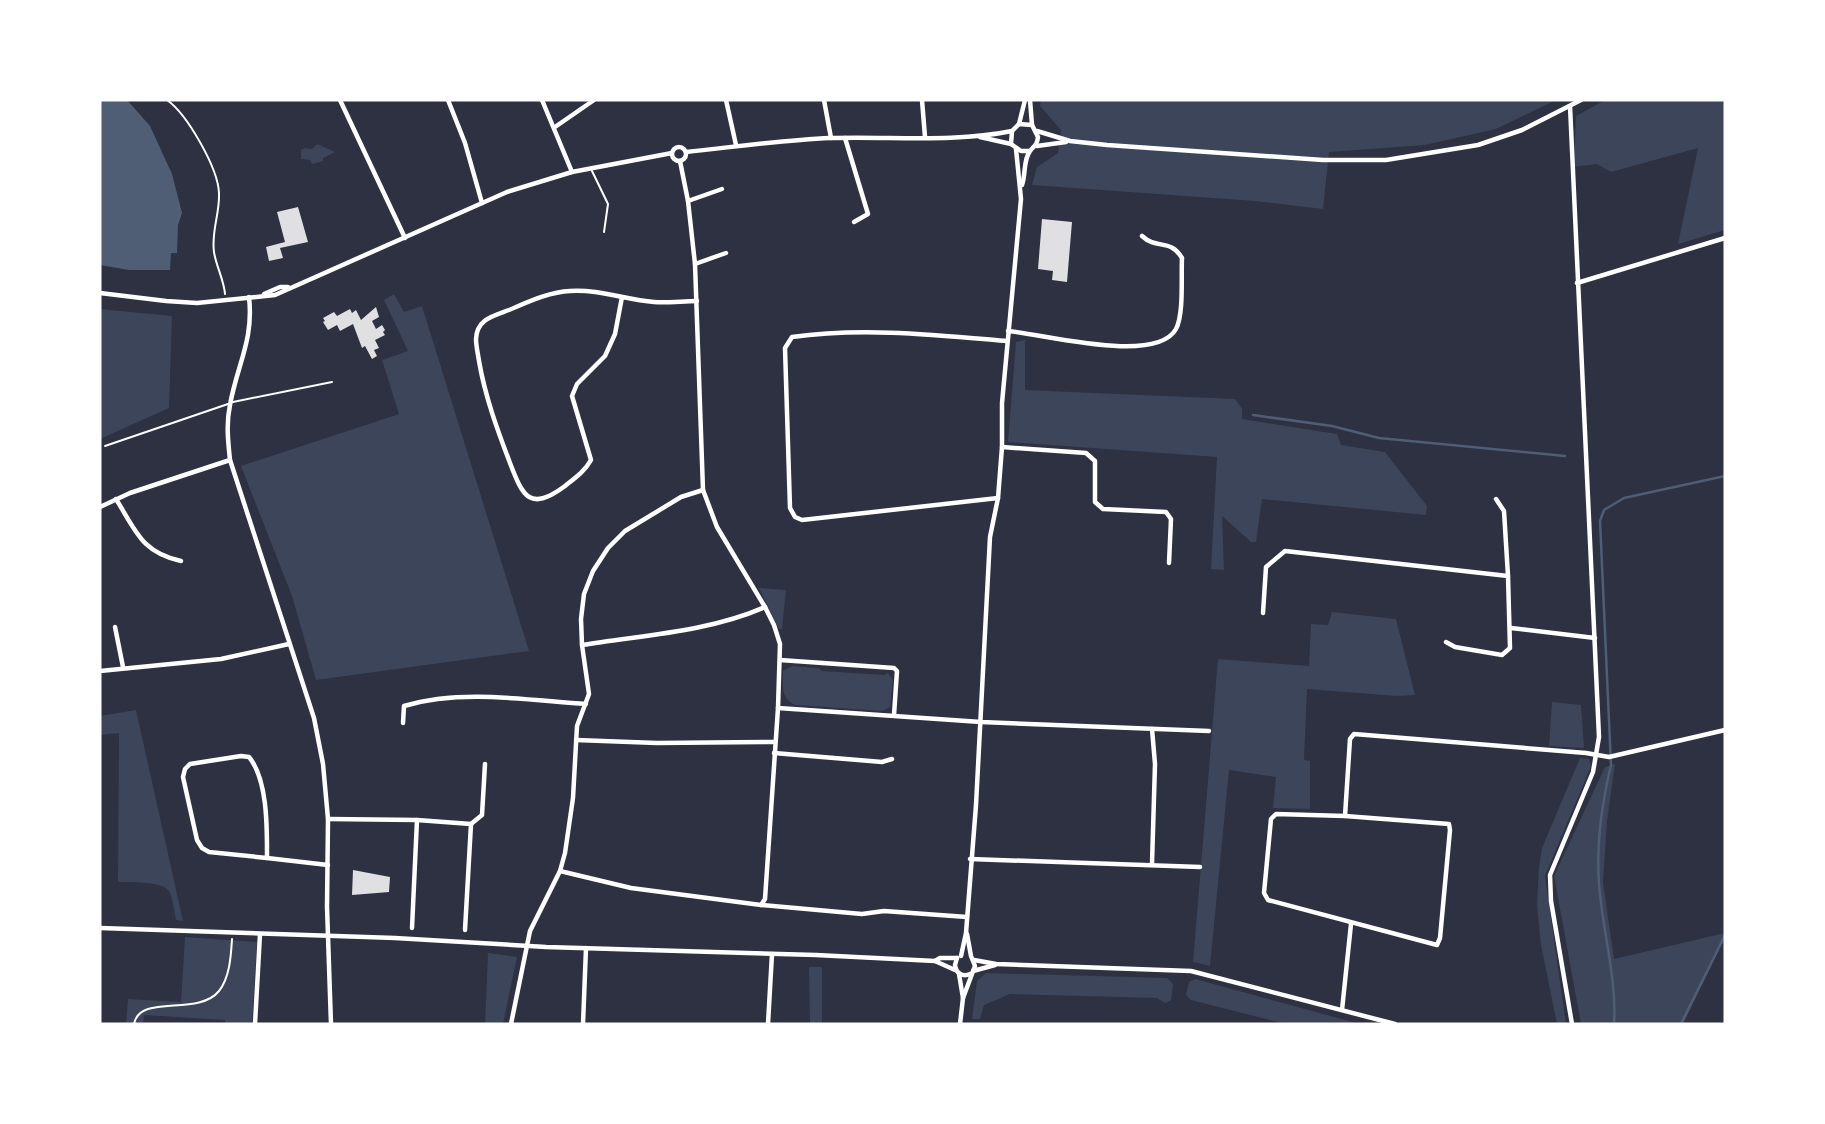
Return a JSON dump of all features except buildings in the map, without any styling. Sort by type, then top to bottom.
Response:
[{"type":"street","points":[[340,100],[405,238]]},
{"type":"street","points":[[448,100],[482,203]]},
{"type":"street","points":[[542,100],[572,172]]},
{"type":"street","points":[[555,127],[594,100]]},
{"type":"street","points":[[726,100],[736,145]]},
{"type":"street","points":[[824,100],[831,138]]},
{"type":"street","points":[[922,100],[925,137]]},
{"type":"street","points":[[1021,186],[1012,131],[1018,124],[1027,100]]},
{"type":"street","points":[[1027,100],[1032,125],[1037,131],[1070,141],[1323,160],[1386,160],[1478,145],[1522,130],[1581,100]]},
{"type":"street","points":[[1570,106],[1599,737],[1592,772],[1550,875],[1551,901],[1572,1024]]},
{"type":"street","points":[[1018,124],[1032,125]]},
{"type":"street","points":[[100,293],[166,302],[226,301],[262,295],[280,287],[289,287],[507,192],[572,172],[672,153],[678,147],[686,152],[736,145],[831,138],[976,136],[1012,131]]},
{"type":"street","points":[[1036,146],[1037,131]]},
{"type":"street","points":[[976,136],[1012,144]]},
{"type":"street","points":[[845,138],[868,214],[854,222]]},
{"type":"street","points":[[960,1024],[963,998],[972,972],[967,917],[981,722],[990,537],[998,498],[1002,403],[1021,186],[1030,151],[1036,146],[1070,141]]},
{"type":"street","points":[[1016,149],[1030,151]]},
{"type":"street","points":[[680,161],[686,157],[686,152]]},
{"type":"street","points":[[672,153],[675,160],[680,161]]},
{"type":"street","points":[[680,161],[688,201],[695,264],[703,490],[717,527],[765,607],[777,634],[780,660],[765,899],[761,905]]},
{"type":"street","points":[[688,201],[722,189]]},
{"type":"street","points":[[1008,331],[1098,345],[1130,347],[1166,340],[1179,322],[1182,258],[1169,244],[1150,243],[1142,236]]},
{"type":"street","points":[[1577,283],[1725,238]]},
{"type":"street","points":[[695,264],[726,253]]},
{"type":"street","points":[[622,297],[615,334],[605,356],[577,384],[572,396],[591,460],[586,468],[549,498],[531,498],[516,479],[490,410],[476,339],[480,324],[490,316],[567,290],[592,290],[655,302],[697,301]]},
{"type":"street","points":[[249,297],[249,332],[230,403],[227,428],[230,460],[314,718],[323,764],[328,819],[331,1024]]},
{"type":"street","points":[[998,498],[802,520],[795,517],[790,508],[785,348],[792,337],[814,334],[884,333],[1007,341]]},
{"type":"street","points":[[1002,446],[1086,453],[1095,461],[1095,502],[1102,509],[1166,512],[1171,519],[1169,563]]},
{"type":"street","points":[[100,507],[230,460]]},
{"type":"street","points":[[511,1024],[530,931],[560,871],[569,828],[577,726],[586,704],[589,680],[582,645],[584,594],[593,571],[608,548],[625,531],[681,497],[703,490]]},
{"type":"street","points":[[116,499],[146,546],[163,557],[181,561]]},
{"type":"street","points":[[1446,642],[1455,647],[1502,655],[1510,648],[1504,511],[1496,499]]},
{"type":"street","points":[[1264,613],[1266,568],[1284,551],[1508,576]]},
{"type":"street","points":[[582,645],[701,627],[742,617],[765,607]]},
{"type":"street","points":[[115,626],[123,667]]},
{"type":"street","points":[[1511,628],[1595,638]]},
{"type":"street","points":[[100,671],[221,659],[289,644]]},
{"type":"street","points":[[780,660],[894,668],[897,671],[894,715]]},
{"type":"street","points":[[402,723],[404,706],[426,700],[474,698],[586,704]]},
{"type":"street","points":[[778,708],[981,722],[1209,731]]},
{"type":"street","points":[[1152,729],[1155,764],[1152,864]]},
{"type":"street","points":[[1345,816],[1350,739],[1354,734],[1611,757],[1725,730]]},
{"type":"street","points":[[576,740],[657,743],[775,742]]},
{"type":"street","points":[[774,753],[882,762],[892,759]]},
{"type":"street","points":[[267,858],[264,799],[255,764],[249,757],[241,756],[190,764],[183,777],[197,840],[202,848],[209,852],[328,865]]},
{"type":"street","points":[[328,819],[417,820],[471,824],[482,815],[485,764]]},
{"type":"street","points":[[1276,814],[1449,824],[1440,938],[1437,945],[1351,924],[1268,900],[1264,893],[1271,819],[1276,814]]},
{"type":"street","points":[[412,928],[417,820]]},
{"type":"street","points":[[465,930],[471,824]]},
{"type":"street","points":[[970,859],[1200,867]]},
{"type":"street","points":[[560,871],[631,888],[761,905],[862,914],[884,911],[967,917]]},
{"type":"street","points":[[1342,1010],[1351,924]]},
{"type":"street","points":[[100,928],[935,961],[958,972],[972,972],[996,964]]},
{"type":"street","points":[[963,998],[958,972],[959,957],[967,933]]},
{"type":"street","points":[[255,1024],[260,934]]},
{"type":"street","points":[[583,1024],[586,948]]},
{"type":"street","points":[[768,1024],[772,954]]},
{"type":"street","points":[[935,961],[940,958],[959,957],[996,964],[1191,971],[1395,1024]]},
{"type":"lane","points":[[592,169],[608,204],[604,232]]},
{"type":"lane","points":[[105,446],[230,403],[331,382]]},
{"type":"path","points":[[167,100],[179,108],[197,136],[219,191],[213,236],[214,253],[225,288],[226,301]]},
{"type":"path","points":[[134,1024],[140,1012],[149,1007],[187,1006],[211,998],[220,990],[230,959],[233,933]]},
{"type":"shaded area","points":[[100,100],[128,101],[150,126],[172,174],[182,213],[178,225],[177,253],[171,253],[170,270],[129,270],[100,265]]},
{"type":"shaded area","points":[[1041,100],[1556,100],[1496,129],[1425,145],[1329,152],[1323,209],[1255,201],[1032,185],[1037,167],[1058,153],[1061,130],[1040,106]]},
{"type":"shaded area","points":[[1605,100],[1725,100],[1725,230],[1678,244],[1698,148],[1611,172],[1597,164],[1574,167],[1576,116]]},
{"type":"shaded area","points":[[317,144],[335,152],[323,158],[323,161],[312,164],[310,160],[301,159],[301,150],[312,149]]},
{"type":"shaded area","points":[[394,294],[404,312],[422,306],[529,651],[316,680],[292,596],[241,466],[399,414],[382,360],[408,351],[384,300]]},
{"type":"shaded area","points":[[100,309],[172,316],[169,408],[100,439]]},
{"type":"shaded area","points":[[1025,340],[1025,390],[1235,399],[1242,409],[1242,419],[1337,434],[1341,445],[1385,452],[1427,506],[1426,515],[1262,499],[1256,542],[1251,542],[1222,516],[1224,570],[1211,569],[1217,457],[1008,442],[1016,342]]},
{"type":"shaded area","points":[[759,588],[786,590],[782,629],[779,629]]},
{"type":"shaded area","points":[[1332,612],[1396,619],[1415,695],[1307,689],[1304,760],[1310,761],[1310,809],[1273,808],[1276,777],[1229,770],[1210,966],[1193,962],[1218,659],[1309,666],[1311,624],[1328,625]]},
{"type":"shaded area","points":[[792,666],[818,668],[822,671],[884,675],[888,673],[893,680],[890,707],[882,711],[795,705],[787,699],[783,686],[783,671]]},
{"type":"shaded area","points":[[1552,702],[1581,705],[1584,748],[1549,746]]},
{"type":"shaded area","points":[[136,710],[183,921],[176,920],[169,891],[160,885],[118,882],[119,733],[100,735],[100,716]]},
{"type":"shaded area","points":[[1580,758],[1589,759],[1591,766],[1545,876],[1566,1024],[1557,1024],[1541,945],[1537,905],[1539,867],[1542,848]]},
{"type":"shaded area","points":[[1615,764],[1607,821],[1603,882],[1614,959],[1725,933],[1683,1024],[1581,1024],[1554,876],[1605,767]]},
{"type":"shaded area","points":[[185,937],[257,942],[252,1024],[225,1024],[225,1020],[144,1015],[143,1024],[126,1024],[128,999],[181,1002]]},
{"type":"shaded area","points":[[488,953],[517,957],[503,1024],[485,1024]]},
{"type":"shaded area","points":[[809,967],[822,967],[822,1024],[810,1024]]},
{"type":"shaded area","points":[[986,973],[1167,978],[1173,984],[1171,1000],[1165,1003],[1157,998],[1010,994],[984,1005],[980,1019],[972,1019],[977,981]]},
{"type":"shaded area","points":[[1195,979],[1360,1024],[1286,1024],[1191,1000],[1186,995],[1189,982]]},
{"type":"waterway","points":[[1253,415],[1332,426],[1379,438],[1565,456]]},
{"type":"waterway","points":[[1614,1024],[1613,989],[1598,868],[1600,824],[1611,765],[1600,521],[1604,510],[1624,498],[1725,476]]},
{"type":"waterway","points":[[1681,1024],[1725,935]]}]
